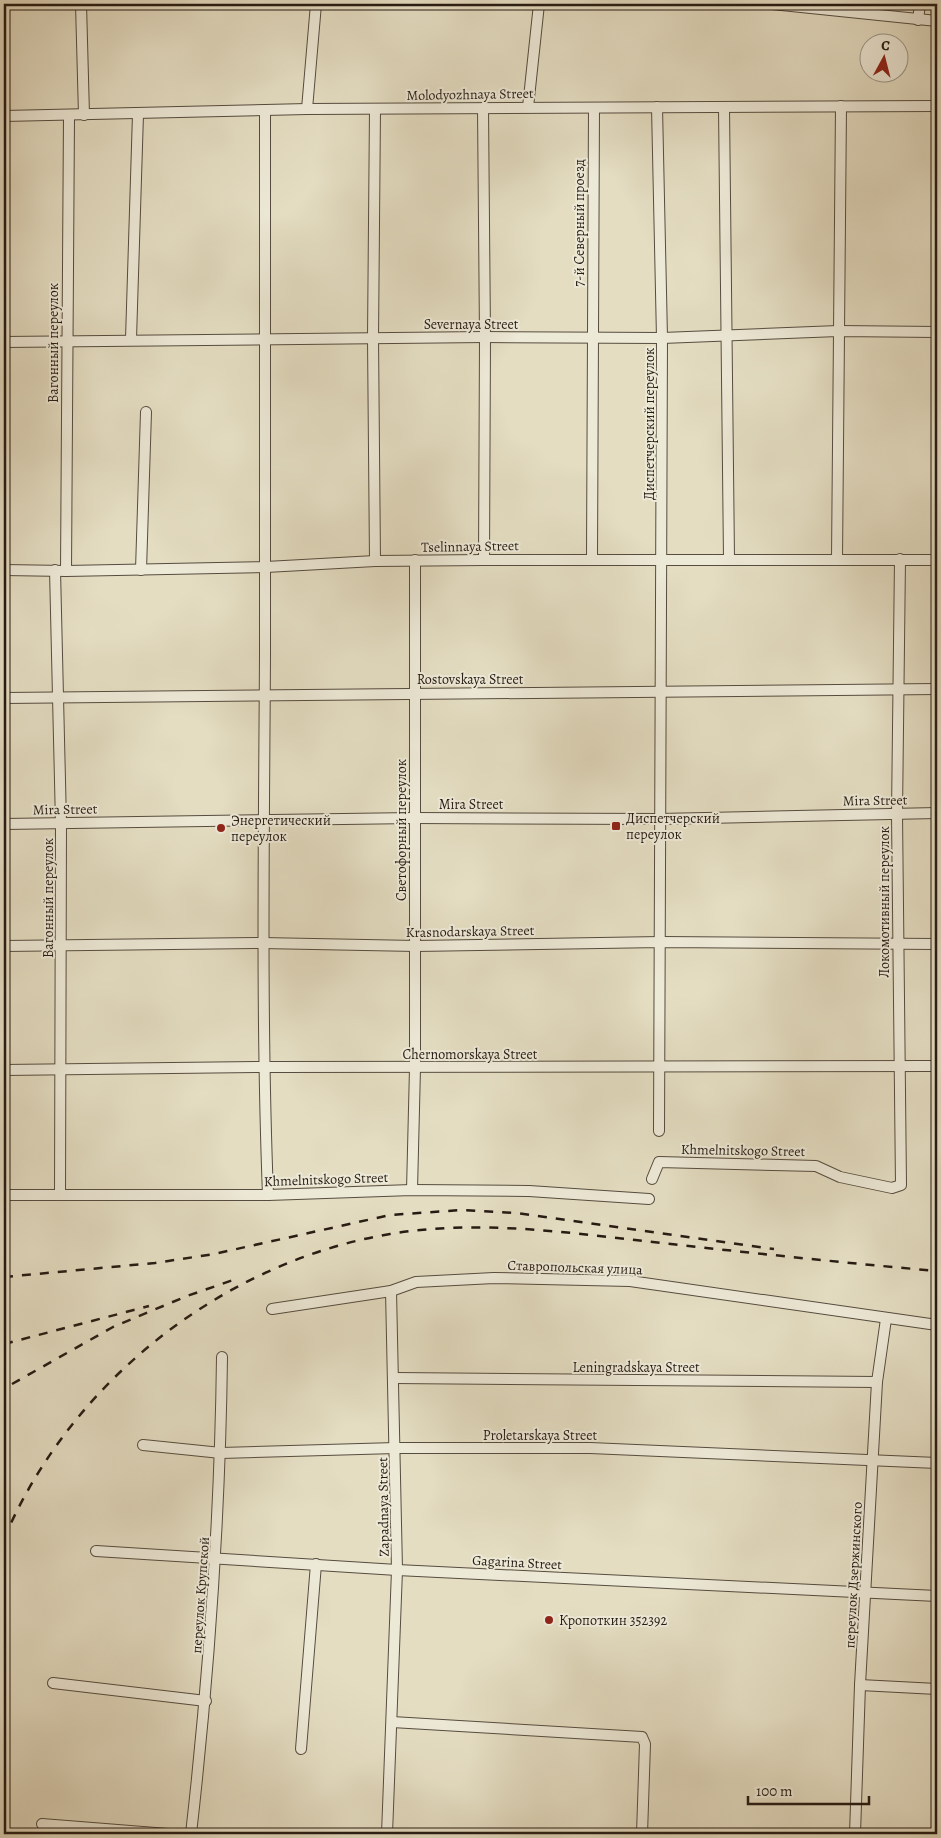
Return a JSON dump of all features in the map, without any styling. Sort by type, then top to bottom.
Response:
[{"type":"street","points":[[81,4],[84,115]]},
{"type":"street","points":[[307,109],[316,4]]},
{"type":"street","points":[[528,107],[539,4]]},
{"type":"street","points":[[772,4],[937,22]]},
{"type":"street","points":[[918,20],[920,4]]},
{"type":"street","points":[[837,559],[841,106]]},
{"type":"street","name":"Molodyozhnaya Street","points":[[4,116],[307,109],[937,106]]},
{"type":"street","name":"Диспетчерский переулок","points":[[658,107],[662,338],[659,1131]]},
{"type":"street","points":[[724,107],[729,560]]},
{"type":"street","points":[[483,108],[484,560]]},
{"type":"street","name":"7-й Северный проезд","points":[[592,558],[594,108]]},
{"type":"street","points":[[375,109],[373,338],[375,561]]},
{"type":"street","points":[[265,110],[266,567],[262,943],[263,1067],[268,1195]]},
{"type":"street","points":[[131,339],[138,114]]},
{"type":"street","name":"Вагонный переулок","points":[[60,1195],[62,823],[60,696],[68,116]]},
{"type":"street","name":"Severnaya Street","points":[[4,342],[131,339],[662,338],[838,331],[937,332]]},
{"type":"street","points":[[141,570],[146,412]]},
{"type":"street","name":"Tselinnaya Street","points":[[4,570],[141,570],[266,567],[375,561],[592,558],[937,560]]},
{"type":"street","name":"Локомотивный переулок","points":[[900,559],[897,814],[901,1185]]},
{"type":"street","name":"Светофорный переулок","points":[[412,1190],[416,946],[414,818],[415,560]]},
{"type":"street","name":"Rostovskaya Street","points":[[4,698],[937,689]]},
{"type":"street","name":"Mira Street","points":[[4,824],[264,819],[659,819],[937,813]]},
{"type":"street","name":"Krasnodarskaya Street","points":[[4,946],[62,947],[262,943],[416,946],[661,942],[937,944]]},
{"type":"street","name":"Chernomorskaya Street","points":[[4,1070],[263,1067],[937,1066]]},
{"type":"street","name":"Khmelnitskogo Street","points":[[652,1179],[658,1162],[668,1162],[816,1166],[840,1177],[892,1188],[901,1185]]},
{"type":"street","name":"Khmelnitskogo Street","points":[[4,1195],[268,1195],[412,1190],[529,1191],[649,1199]]},
{"type":"street","name":"Ставропольская улица","points":[[272,1309],[392,1291],[416,1282],[494,1278],[591,1278],[630,1281],[937,1326]]},
{"type":"street","name":"Zapadnaya Street","points":[[387,1834],[397,1570],[392,1291]]},
{"type":"street","name":"переулок Дзержинского","points":[[855,1834],[860,1685],[877,1382],[886,1319]]},
{"type":"street","name":"переулок Крупской","points":[[191,1834],[206,1701],[217,1557],[222,1357]]},
{"type":"street","name":"Leningradskaya Street","points":[[394,1378],[877,1382]]},
{"type":"street","name":"Proletarskaya Street","points":[[143,1445],[221,1453],[396,1448],[590,1448],[873,1462],[937,1463]]},
{"type":"street","name":"Gagarina Street","points":[[96,1551],[217,1557],[397,1570],[937,1596]]},
{"type":"street","points":[[301,1749],[316,1564]]},
{"type":"street","points":[[53,1683],[206,1701]]},
{"type":"street","points":[[860,1685],[937,1689]]},
{"type":"street","points":[[392,1722],[642,1737],[645,1744],[642,1834]]},
{"type":"street","points":[[42,1824],[168,1834]]},
{"type":"railway","points":[[4,1277],[155,1263],[214,1254],[390,1215],[462,1210],[516,1213],[774,1249]]},
{"type":"railway","points":[[4,1539],[33,1482],[69,1429],[111,1381],[159,1338],[212,1301],[269,1271],[328,1249],[390,1234],[424,1230],[457,1228],[526,1229],[937,1271]]},
{"type":"railway","points":[[12,1384],[113,1327],[187,1296],[239,1278]]},
{"type":"railway","points":[[4,1344],[149,1306]]},
{"type":"place","name":"Диспетчерский переулок","points":[[616,826]]},
{"type":"place","name":"Энергетический переулок","points":[[221,828]]},
{"type":"place","name":"Кропоткин 352392","points":[[549,1620]]}]
